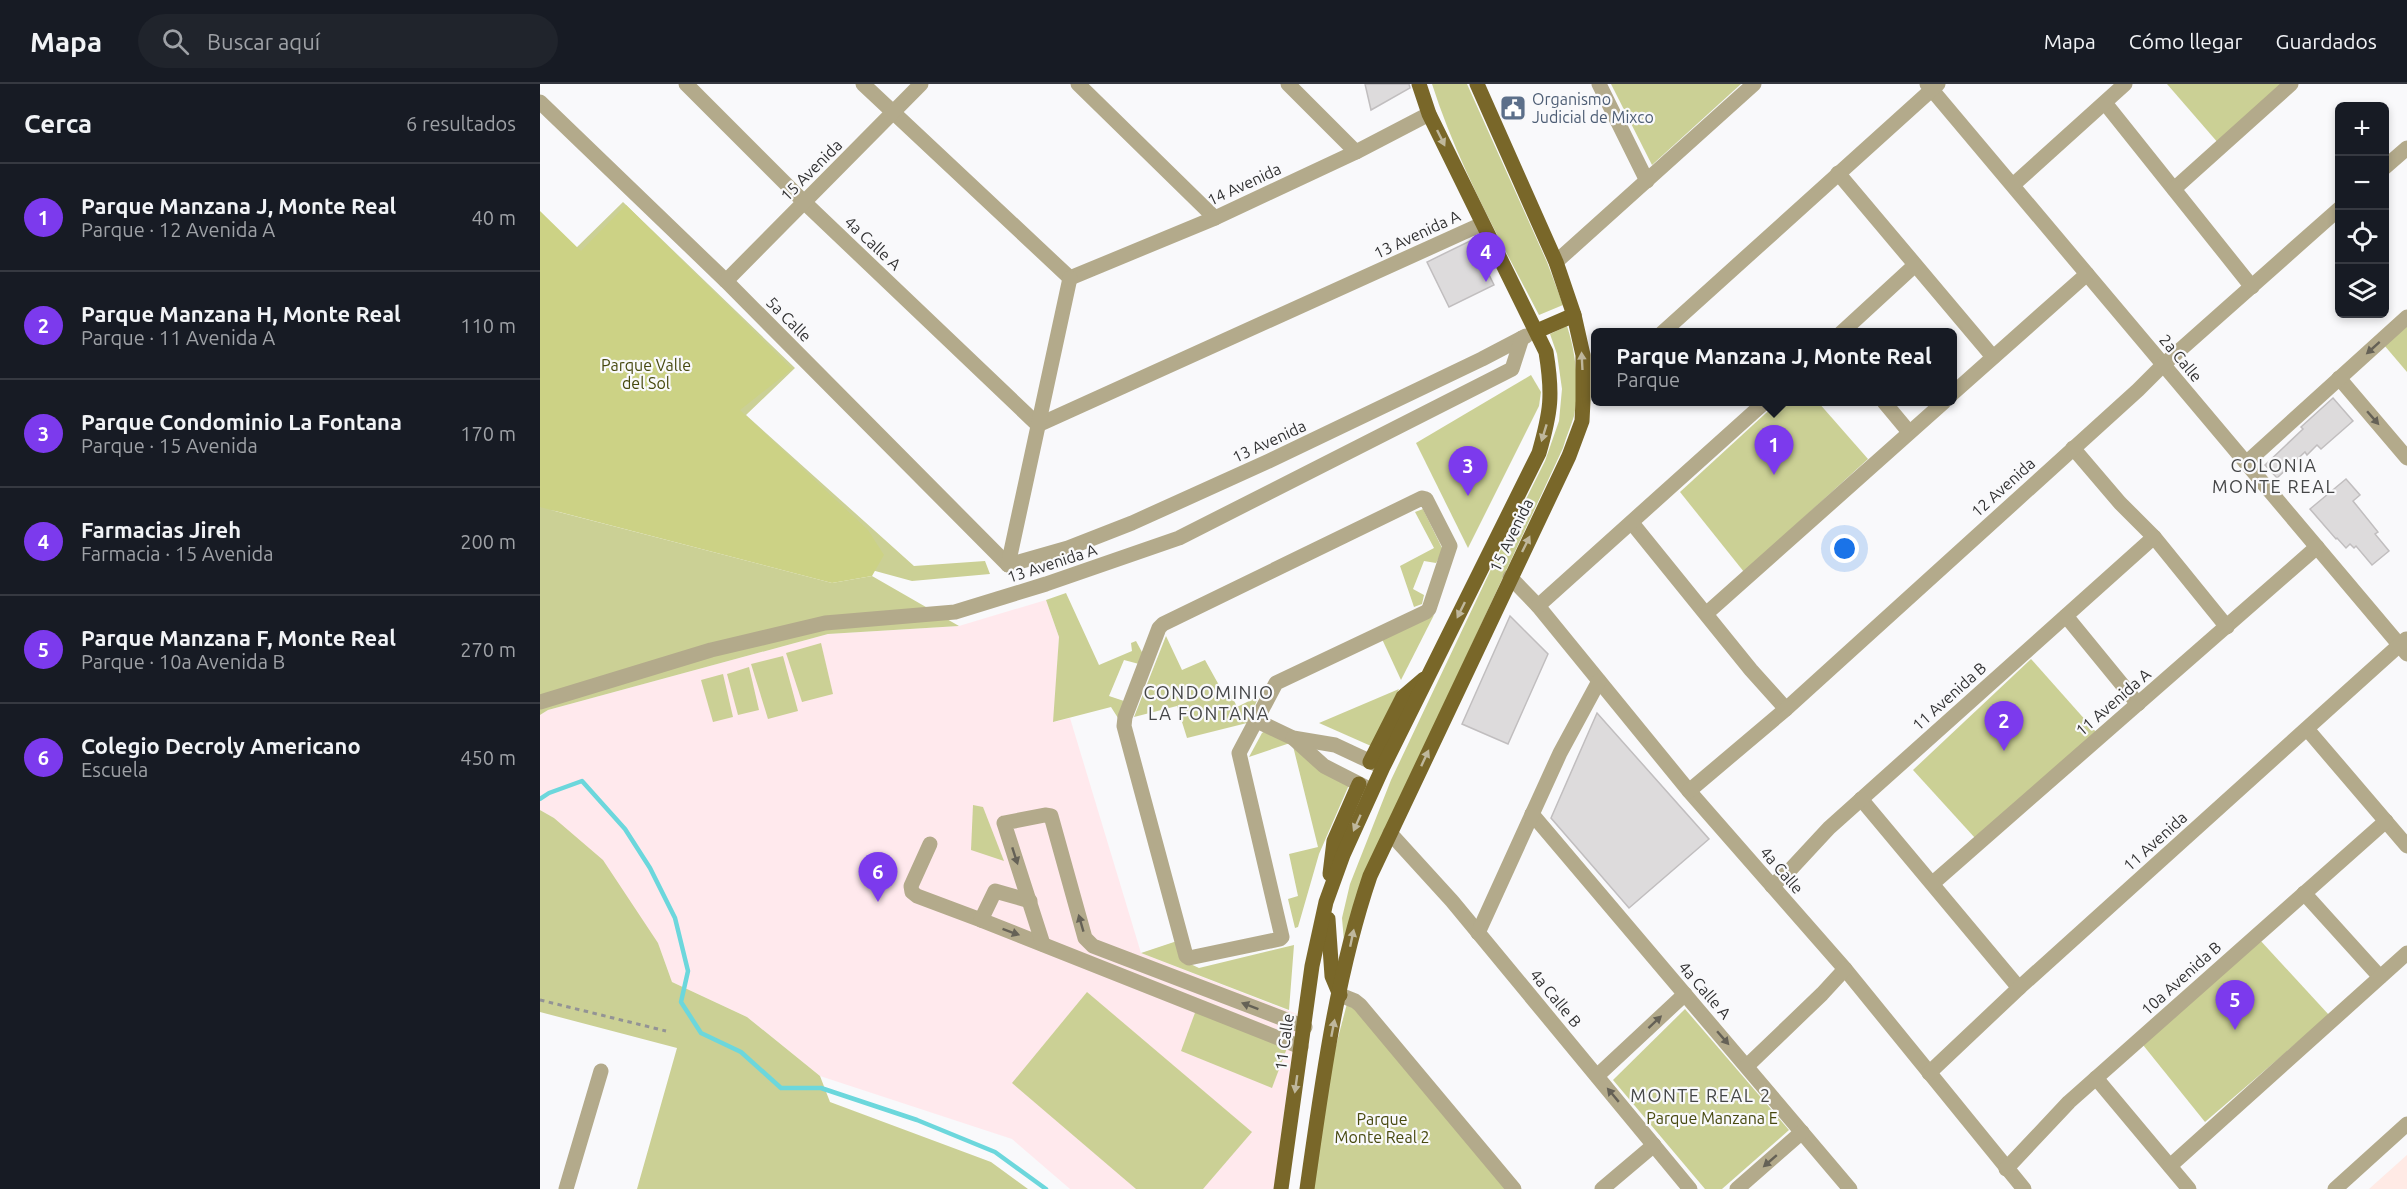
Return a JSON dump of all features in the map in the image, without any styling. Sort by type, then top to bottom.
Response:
[{"type":"main road","name":"15 Avenida","points":[[1326,902],[1366,787],[1429,675],[1539,453],[1550,415],[1551,384],[1546,352],[1429,114],[1419,84]]},
{"type":"main road","name":"15 Avenida","points":[[1340,995],[1357,915],[1370,876],[1569,456],[1581,421],[1583,355],[1574,315],[1556,262],[1477,84]]},
{"type":"main road","points":[[1537,331],[1574,315]]},
{"type":"main road","points":[[1307,1189],[1321,1090],[1340,995],[1332,976],[1326,902]]},
{"type":"main road","name":"11 Calle","points":[[1281,1189],[1312,966],[1326,902]]},
{"type":"street","name":"4a Calle A","points":[[686,84],[804,202],[1038,424]]},
{"type":"street","points":[[863,84],[1070,278],[1008,565]]},
{"type":"street","name":"15 Avenida","points":[[726,281],[921,84]]},
{"type":"street","points":[[1078,84],[1215,218]]},
{"type":"street","points":[[1288,84],[1356,152]]},
{"type":"street","points":[[1599,84],[1647,181]]},
{"type":"street","points":[[1556,262],[1754,84]]},
{"type":"street","points":[[2013,185],[2125,84]]},
{"type":"street","points":[[2174,189],[2291,84]]},
{"type":"street","points":[[1668,328],[1932,86]]},
{"type":"street","name":"2a Calle","points":[[1932,86],[2163,365],[2404,646]]},
{"type":"street","name":"5a Calle","points":[[540,102],[726,281],[1008,565]]},
{"type":"street","points":[[2105,102],[2252,287]]},
{"type":"street","name":"14 Avenida","points":[[1070,278],[1215,218],[1356,152],[1429,114]]},
{"type":"street","points":[[2389,164],[2407,148]]},
{"type":"street","points":[[1838,173],[1993,357]]},
{"type":"street","name":"12 Avenida","points":[[1689,791],[1786,709],[2163,365],[2338,210]]},
{"type":"street","name":"13 Avenida A","points":[[1038,424],[1482,224]]},
{"type":"street","points":[[1846,328],[1915,265]]},
{"type":"street","points":[[1957,390],[2087,274]]},
{"type":"street","points":[[2246,463],[2407,317]]},
{"type":"street","name":"13 Avenida","points":[[1008,565],[1068,548],[1132,523],[1269,461],[1537,331]]},
{"type":"street","name":"13 Avenida A","points":[[540,702],[711,651],[825,623],[955,612],[1046,584],[1179,538],[1512,369],[1522,338]]},
{"type":"street","points":[[2339,378],[2407,458]]},
{"type":"street","points":[[1538,606],[1761,406]]},
{"type":"street","points":[[1887,406],[1910,432]]},
{"type":"street","points":[[1707,614],[1939,406]]},
{"type":"street","points":[[2073,448],[2154,537],[2227,627]]},
{"type":"street","points":[[1422,498],[1426,499],[1450,546],[1429,609],[1280,680],[1276,683],[1257,721],[1239,753],[1282,934],[1280,939],[1189,958],[1186,956],[1124,726],[1125,717],[1159,628],[1163,624],[1422,498]]},
{"type":"street","points":[[1632,523],[1751,670],[1786,709]]},
{"type":"street","name":"11 Avenida B","points":[[1772,886],[1861,799],[2154,537]]},
{"type":"street","name":"11 Avenida A","points":[[1933,884],[2317,547]]},
{"type":"street","name":"4a Calle","points":[[1510,577],[1538,606],[1689,791],[1845,969],[2024,1189]]},
{"type":"street","points":[[2066,616],[2138,704]]},
{"type":"street","name":"11 Avenida","points":[[1929,1073],[2019,988],[2307,729],[2404,646]]},
{"type":"street","points":[[1478,933],[1560,753],[1599,681]]},
{"type":"street","points":[[1257,721],[1293,738],[1335,745],[1377,764]]},
{"type":"street","points":[[2307,729],[2407,846]]},
{"type":"street","points":[[1293,738],[1324,766],[1366,787]]},
{"type":"street","points":[[1861,799],[2019,988]]},
{"type":"street","points":[[1043,944],[1004,823],[1046,814],[1051,816],[1085,938],[1093,946],[1305,1027]]},
{"type":"street","name":"4a Calle A","points":[[1532,814],[1850,1189]]},
{"type":"street","name":"10a Avenida B","points":[[2006,1169],[2069,1102],[2386,821]]},
{"type":"street","name":"4a Calle B","points":[[1390,833],[1478,933],[1690,1189]]},
{"type":"street","points":[[930,844],[911,886],[912,892],[917,897],[1043,944],[1301,1047]]},
{"type":"street","points":[[981,921],[995,891],[1030,901]]},
{"type":"street","points":[[2304,893],[2380,977]]},
{"type":"street","points":[[2170,1166],[2407,953]]},
{"type":"street","points":[[1747,1066],[1845,969]]},
{"type":"street","points":[[1597,1076],[1685,994]]},
{"type":"street","points":[[1340,995],[1360,1005],[1514,1189]]},
{"type":"street","points":[[566,1189],[601,1071]]},
{"type":"street","points":[[2096,1078],[2190,1189]]},
{"type":"street","points":[[2335,1189],[2407,1124]]},
{"type":"street","points":[[1737,1189],[1802,1132]]},
{"type":"street","points":[[1602,1189],[1654,1145]]},
{"type":"path","points":[[540,1000],[666,1031]]},
{"type":"shaded area","points":[[1046,600],[1059,637],[1054,722],[1070,718],[1141,953],[1297,1014],[1274,1189],[1070,1189],[1012,1139],[820,1076],[747,1017],[672,982],[658,943],[554,818],[540,810],[540,715],[548,710],[828,634],[959,626]]},
{"type":"shaded area","points":[[2407,1155],[2407,1189],[2369,1189]]},
{"type":"green space","points":[[1432,84],[1467,84],[1547,262],[1563,305],[1539,315],[1467,173]]},
{"type":"green space","points":[[1611,84],[1741,84],[1652,165]]},
{"type":"green space","points":[[2167,84],[2284,84],[2219,144]]},
{"type":"green space","name":"Parque Valle del Sol","points":[[623,202],[795,368],[746,415],[914,566],[985,561],[990,574],[912,581],[798,550],[551,510],[832,583],[872,576],[959,626],[828,634],[548,710],[540,715],[540,213],[574,250]]},
{"type":"green space","name":"Parque Valle del Sol","points":[[626,205],[792,369],[740,410],[868,530],[884,555],[872,576],[832,583],[540,507],[540,211],[581,251]]},
{"type":"green space","points":[[2407,323],[2407,372],[2384,345]]},
{"type":"green space","points":[[1567,326],[1575,359],[1577,394],[1574,416],[1563,448],[1383,836],[1345,953],[1342,918],[1350,884],[1391,780],[1545,461],[1559,421],[1562,389],[1557,354],[1550,334]]},
{"type":"green space","points":[[1531,375],[1541,392],[1539,406],[1468,548],[1416,443]]},
{"type":"green space","points":[[1774,406],[1822,406],[1868,459],[1744,572],[1680,492]]},
{"type":"green space","points":[[1423,509],[1443,550],[1436,563],[1424,561],[1413,589],[1424,595],[1422,604],[1414,607],[1400,566],[1434,548],[1415,512]]},
{"type":"green space","points":[[1066,593],[1099,665],[1132,651],[1131,643],[1136,641],[1143,654],[1139,664],[1124,660],[1109,696],[1124,701],[1118,718],[1111,707],[1053,722],[1059,637],[1046,600]]},
{"type":"green space","points":[[1434,615],[1401,680],[1382,639]]},
{"type":"green space","points":[[1166,636],[1182,670],[1205,660],[1225,696],[1231,694],[1237,707],[1259,696],[1247,723],[1187,738],[1177,706],[1134,717]]},
{"type":"green space","points":[[821,643],[833,694],[802,702],[786,653]]},
{"type":"green space","points":[[783,656],[798,711],[768,719],[751,664]]},
{"type":"green space","points":[[2031,659],[2096,732],[1975,838],[1913,770]]},
{"type":"green space","points":[[749,667],[759,710],[738,715],[727,674]]},
{"type":"green space","points":[[723,674],[733,717],[713,722],[701,680]]},
{"type":"green space","points":[[1399,689],[1371,746],[1319,723]]},
{"type":"green space","points":[[1268,729],[1293,742],[1249,757],[1262,733]]},
{"type":"green space","points":[[1293,746],[1352,778],[1319,854],[1298,927],[1295,928],[1288,899],[1298,896],[1289,854],[1318,847]]},
{"type":"green space","points":[[973,805],[983,807],[1004,861],[971,850]]},
{"type":"green space","points":[[540,810],[554,818],[603,860],[658,943],[672,982],[747,1017],[820,1076],[830,1102],[991,1162],[1028,1189],[637,1189],[677,1048],[540,1012]]},
{"type":"green space","points":[[2259,939],[2329,1015],[2205,1122],[2143,1045]]},
{"type":"green space","points":[[1177,941],[1184,961],[1199,968],[1294,945],[1289,1010],[1141,953]]},
{"type":"green space","points":[[1087,992],[1252,1132],[1203,1189],[1136,1189],[1012,1083]]},
{"type":"green space","name":"Parque Monte Real 2","points":[[1349,996],[1512,1189],[1312,1189],[1324,1091]]},
{"type":"green space","name":"Parque Manzana E","points":[[1685,1009],[1789,1130],[1722,1189],[1705,1189],[1613,1080]]},
{"type":"green space","points":[[1196,1010],[1287,1048],[1272,1088],[1181,1051]]},
{"type":"building","points":[[1365,84],[1409,84],[1410,88],[1371,110]]},
{"type":"building","points":[[1472,240],[1494,285],[1449,307],[1427,262]]},
{"type":"building","points":[[2333,398],[2353,421],[2321,449],[2317,445],[2307,455],[2305,452],[2277,478],[2265,465],[2303,429],[2301,427]]},
{"type":"building","points":[[2346,479],[2360,495],[2353,501],[2378,532],[2375,534],[2389,551],[2372,565],[2356,546],[2354,548],[2350,544],[2346,548],[2336,539],[2310,509]]},
{"type":"building","points":[[1510,616],[1548,654],[1508,744],[1462,724]]},
{"type":"building","points":[[1597,713],[1709,839],[1629,908],[1551,818]]},
{"type":"waterway","points":[[540,799],[549,793],[582,781],[625,829],[650,868],[675,918],[688,971],[681,1002],[701,1033],[741,1052],[781,1088],[821,1088],[917,1120],[995,1152],[1046,1189]]},
{"type":"place","name":"Organismo Judicial de Mixco","points":[[1513,108]]},
{"type":"place","name":"Farmacias Jireh","points":[[1486,282]]},
{"type":"place","name":"Parque Manzana J, Monte Real","points":[[1774,475]]},
{"type":"place","name":"Parque Condominio La Fontana","points":[[1468,496]]},
{"type":"place","name":"Parque Manzana H, Monte Real","points":[[2004,751]]},
{"type":"place","name":"Colegio Decroly Americano","points":[[878,902]]},
{"type":"place","name":"Parque Manzana F, Monte Real","points":[[2235,1030]]},
{"type":"district","name":"COLONIA MONTE REAL","points":[[2274,476]]},
{"type":"district","name":"CONDOMINIO LA FONTANA","points":[[1209,703]]},
{"type":"district","name":"MONTE REAL 2","points":[[1701,1096]]}]
